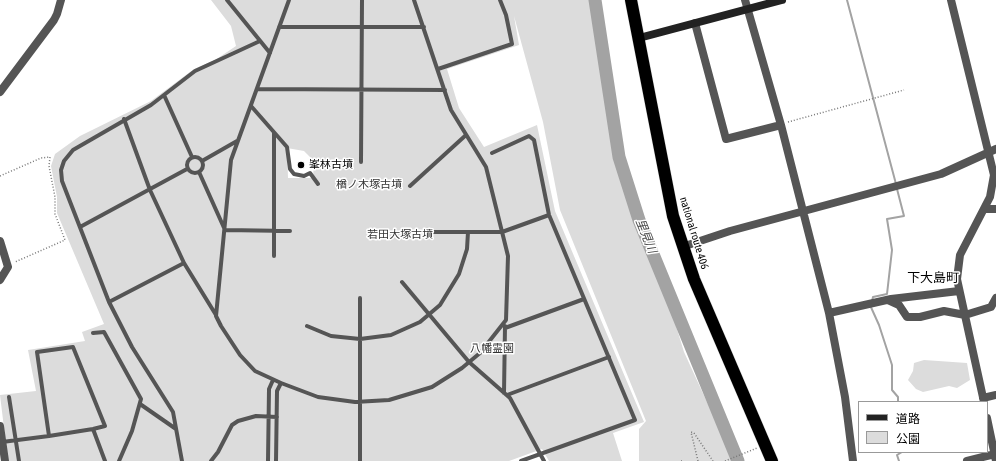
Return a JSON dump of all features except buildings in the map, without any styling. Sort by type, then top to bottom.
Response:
[{"type":"highway","name":"national route 406","points":[[631,0],[673,216],[682,247],[719,340],[772,461]]},
{"type":"street","points":[[0,92],[54,20],[61,0]]},
{"type":"street","points":[[745,0],[781,125],[829,313],[845,397],[853,461]]},
{"type":"street","points":[[639,38],[782,0]]},
{"type":"street","points":[[951,0],[992,151],[994,175],[993,187],[985,209],[960,255],[957,279],[983,400],[996,395]]},
{"type":"street","points":[[695,24],[726,138],[781,125]]},
{"type":"street","points":[[682,247],[730,231],[941,174],[992,151]]},
{"type":"street","points":[[985,209],[996,209]]},
{"type":"street","points":[[0,241],[8,267],[0,280]]},
{"type":"street","points":[[829,313],[888,300],[959,291]]},
{"type":"street","points":[[888,300],[899,305],[907,317],[920,317],[944,311],[965,315],[991,307],[996,298]]},
{"type":"street","points":[[967,461],[995,458],[988,423]]},
{"type":"street","points":[[0,426],[5,461]]},
{"type":"lane","points":[[227,0],[270,53]]},
{"type":"lane","points":[[216,316],[231,160],[289,0]]},
{"type":"lane","points":[[360,162],[362,0]]},
{"type":"lane","points":[[414,0],[452,110],[486,167],[508,256],[505,328],[506,394]]},
{"type":"lane","points":[[438,69],[512,44],[506,15],[500,0]]},
{"type":"lane","points":[[279,27],[424,27]]},
{"type":"lane","points":[[182,461],[173,412],[132,347],[109,302],[62,181],[61,170],[64,161],[73,150],[124,119],[151,105],[195,71],[260,41]]},
{"type":"lane","points":[[258,89],[445,90]]},
{"type":"lane","points":[[164,95],[192,157]]},
{"type":"lane","points":[[251,106],[287,147],[290,169],[294,174],[304,176],[310,173],[318,184]]},
{"type":"lane","points":[[124,119],[150,190],[184,263],[221,326],[247,364],[256,371],[273,380],[318,397],[359,402],[389,400],[423,391],[453,375],[487,346],[506,320]]},
{"type":"lane","points":[[274,133],[274,256]]},
{"type":"lane","points":[[410,186],[466,135]]},
{"type":"lane","points":[[492,153],[529,136],[532,137],[549,215],[636,420],[521,461]]},
{"type":"lane","points":[[202,160],[237,141]]},
{"type":"lane","points":[[192,157],[198,157],[202,160],[203,168],[199,172],[192,173],[188,169],[187,162],[192,157]]},
{"type":"lane","points":[[80,227],[188,169]]},
{"type":"lane","points":[[199,172],[225,230]]},
{"type":"lane","points":[[428,232],[502,232],[549,215]]},
{"type":"lane","points":[[225,230],[290,231]]},
{"type":"lane","points":[[307,326],[331,336],[343,339],[391,336],[411,328],[430,315],[447,295],[459,274],[467,250],[468,232]]},
{"type":"lane","points":[[109,302],[184,263]]},
{"type":"lane","points":[[402,282],[469,362],[510,398],[544,461]]},
{"type":"lane","points":[[360,298],[360,461]]},
{"type":"lane","points":[[505,328],[584,299]]},
{"type":"lane","points":[[93,333],[104,332],[141,400],[132,431],[119,461]]},
{"type":"lane","points":[[2,442],[49,436],[105,426],[73,347],[37,352],[49,436]]},
{"type":"lane","points":[[506,394],[609,357]]},
{"type":"lane","points":[[268,461],[269,389],[273,380]]},
{"type":"lane","points":[[276,461],[277,391],[280,383]]},
{"type":"lane","points":[[9,398],[19,461]]},
{"type":"lane","points":[[140,404],[176,429]]},
{"type":"lane","points":[[211,461],[218,452],[232,425],[250,417],[277,417]]},
{"type":"lane","points":[[93,429],[106,461]]},
{"type":"path","points":[[781,125],[904,90]]},
{"type":"path","points":[[0,176],[41,158],[50,157],[49,166],[56,197],[55,214],[65,240],[7,265]]},
{"type":"path","points":[[698,461],[691,432],[694,433],[713,461]]},
{"type":"path","points":[[725,461],[747,452]]},
{"type":"green space","name":"八幡霊園","points":[[211,0],[589,0],[593,9],[600,72],[616,154],[641,231],[657,264],[684,352],[734,461],[639,461],[639,429],[646,421],[560,210],[543,122],[514,16],[519,45],[447,69],[459,108],[484,147],[537,125],[555,211],[644,422],[613,433],[622,461],[549,461],[542,449],[509,461],[8,461],[0,395],[36,391],[28,350],[85,341],[82,332],[104,324],[57,213],[57,197],[51,166],[55,154],[80,136],[151,101],[194,69],[215,60],[236,46],[231,26]],"holes":[[[287,148],[304,151],[314,161],[313,178],[288,178]]]},
{"type":"green space","points":[[924,360],[967,363],[970,380],[957,388],[949,386],[923,392],[916,389],[908,380],[913,371],[914,363]]},
{"type":"waterway","name":"里見川","points":[[595,0],[619,157],[639,220],[738,461]]},
{"type":"waterway","points":[[847,0],[896,184]]},
{"type":"waterway","points":[[872,301],[873,297],[887,294],[892,250],[887,219],[904,216],[897,189]]},
{"type":"waterway","points":[[870,305],[879,325],[892,365],[892,390],[898,397],[898,401]]},
{"type":"waterway","points":[[899,461],[897,455],[900,453]]},
{"type":"place","name":"峯林古墳","points":[[301,165]]},
{"type":"district","name":"下大島町","points":[[933,278]]},
{"type":"park label","name":"楢ノ木塚古墳","points":[[369,185]]},
{"type":"park label","name":"若田大塚古墳","points":[[400,235]]}]
